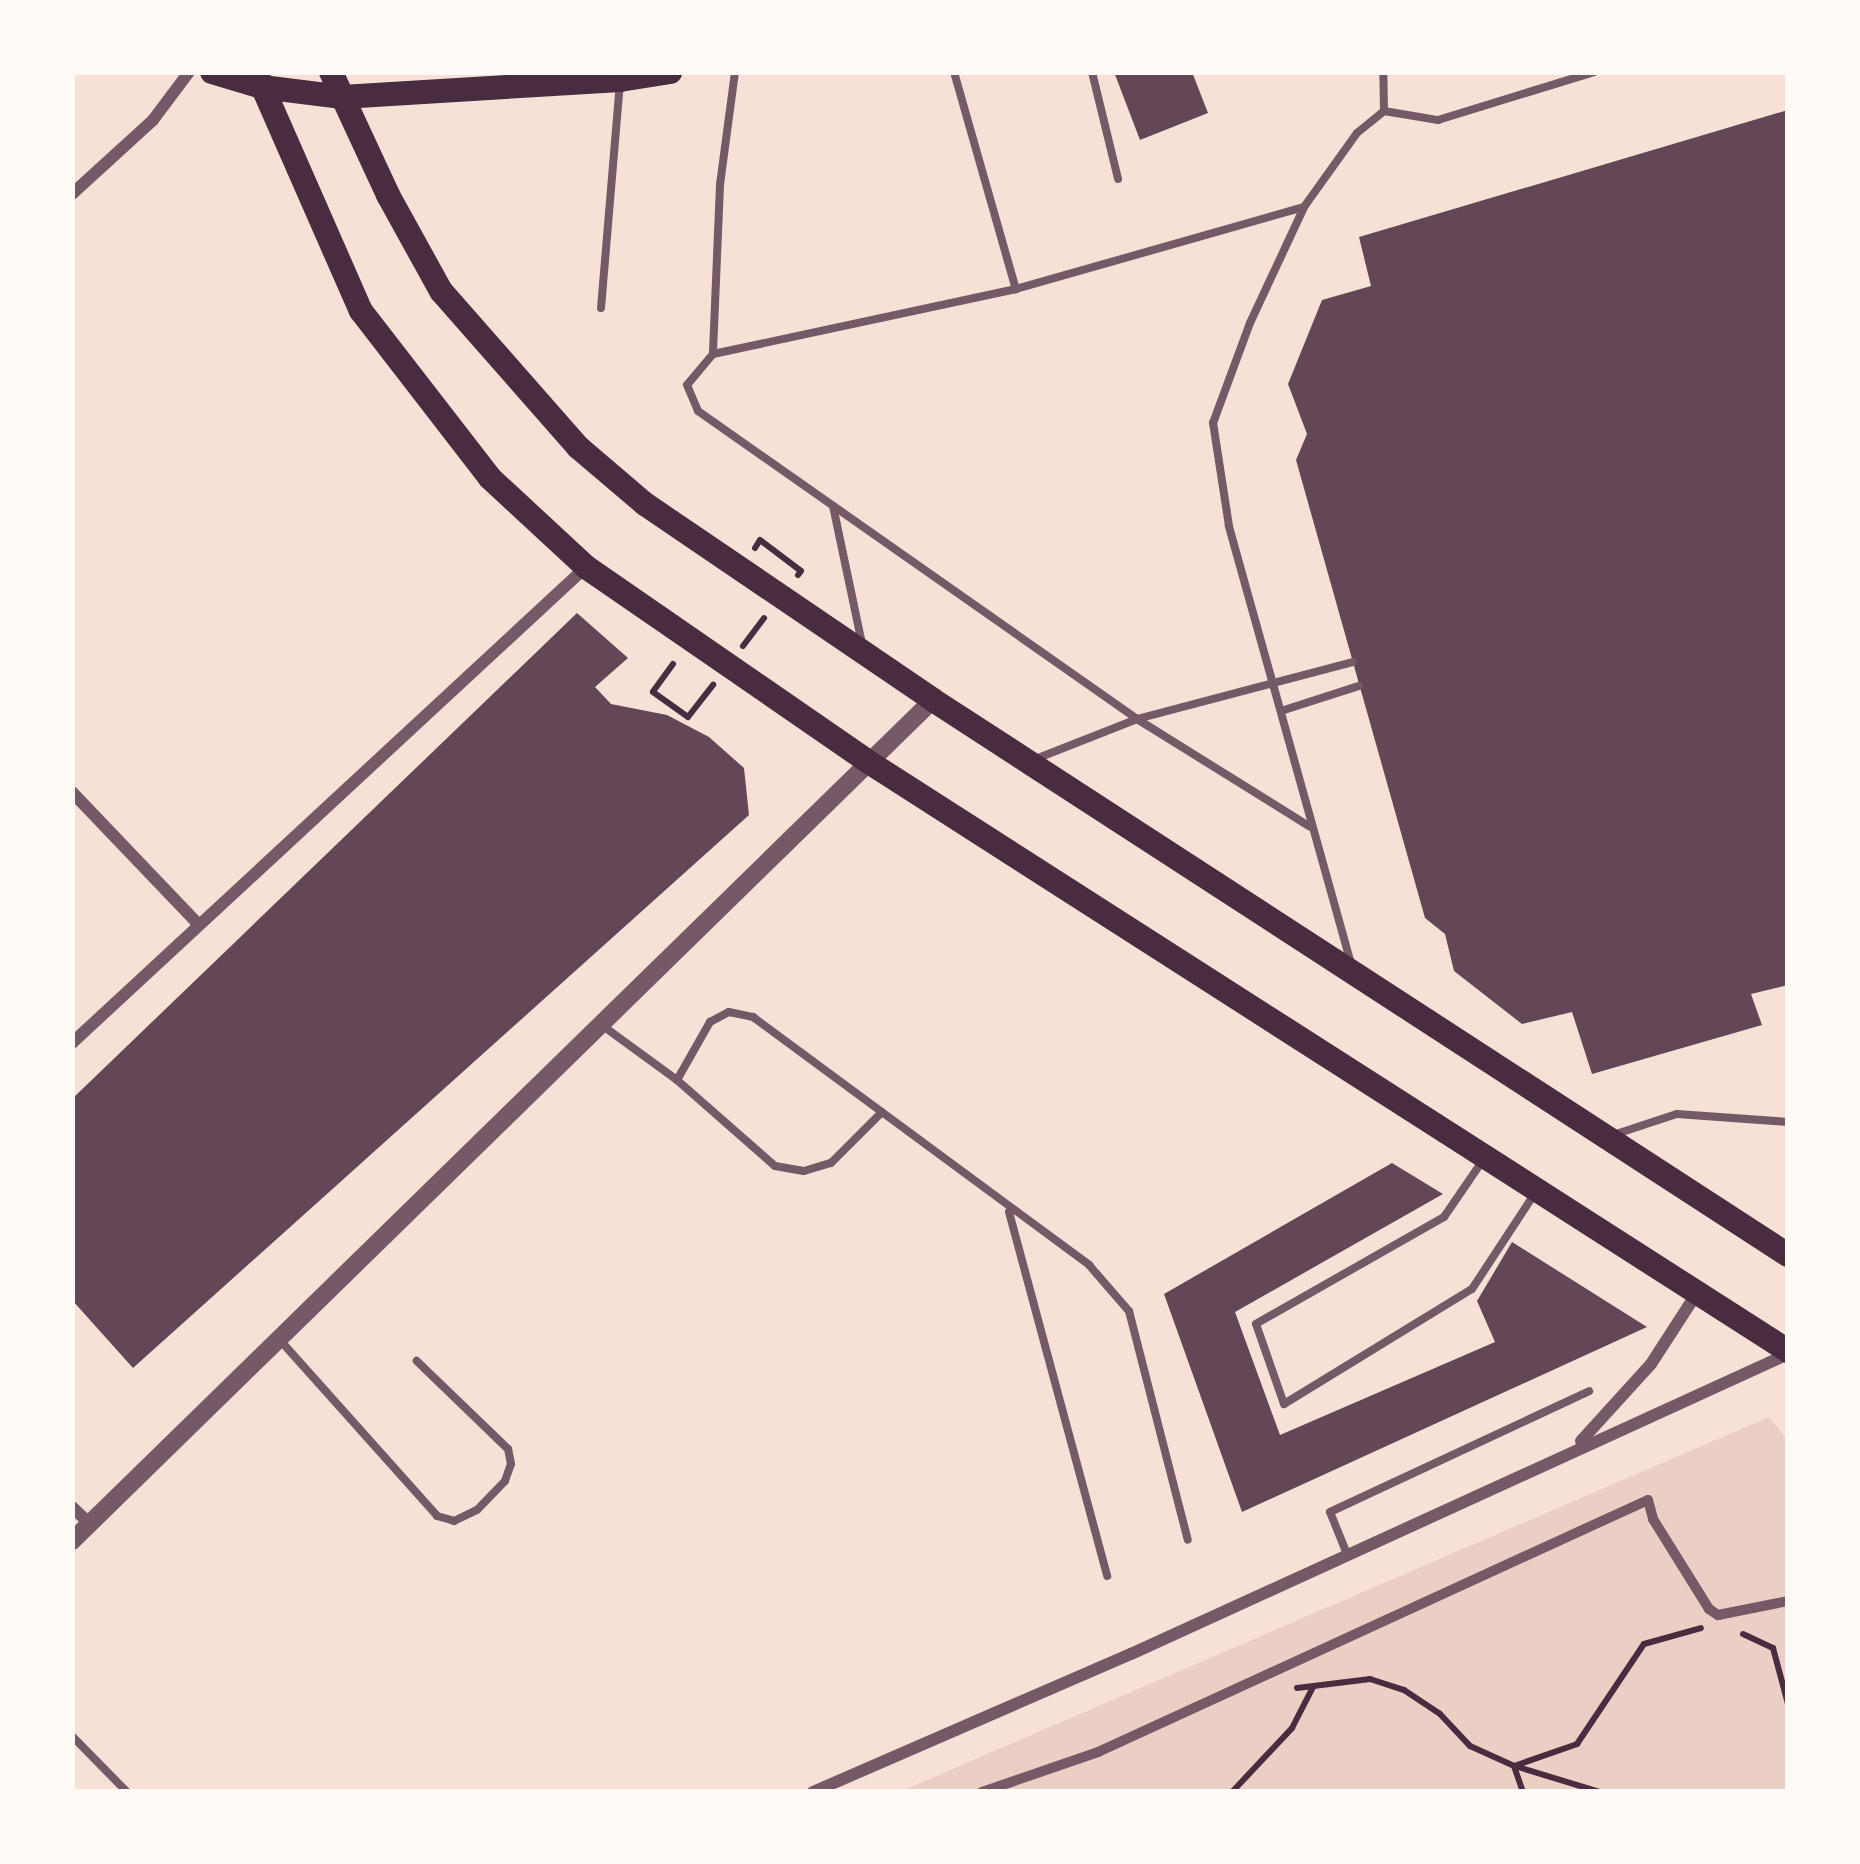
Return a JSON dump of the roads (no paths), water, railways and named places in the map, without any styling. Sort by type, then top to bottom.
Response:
[{"type":"main road","points":[[212,72],[342,97],[620,80],[670,72]]},
{"type":"main road","points":[[331,72],[441,291],[578,447],[701,544],[933,700],[1788,1256]]},
{"type":"main road","points":[[259,80],[361,311],[490,478],[586,567],[867,761],[1788,1353]]},
{"type":"street","points":[[72,194],[153,120],[189,72]]},
{"type":"street","points":[[72,1043],[586,567]]},
{"type":"street","points":[[72,1541],[933,700]]},
{"type":"street","points":[[72,792],[198,923]]},
{"type":"street","points":[[1571,1450],[1615,1411],[1697,1293]]},
{"type":"street","points":[[813,1792],[1788,1353]]},
{"type":"street","points":[[982,1792],[1098,1752],[1648,1501],[1653,1519],[1708,1609],[1718,1615],[1788,1601]]},
{"type":"street","points":[[72,1507],[90,1524]]},
{"type":"lane","points":[[735,72],[720,184],[712,354],[687,385],[698,411],[1137,719],[1310,826]]},
{"type":"lane","points":[[954,72],[1016,289]]},
{"type":"lane","points":[[1092,72],[1118,179]]},
{"type":"lane","points":[[1383,72],[1384,111]]},
{"type":"lane","points":[[1354,974],[1229,526],[1213,423],[1250,323],[1304,207],[1357,133],[1384,111],[1438,120],[1594,72]]},
{"type":"lane","points":[[601,308],[620,80]]},
{"type":"lane","points":[[712,354],[1016,289],[1304,207]]},
{"type":"lane","points":[[832,504],[863,651]]},
{"type":"lane","points":[[1028,762],[1137,719],[1353,662]]},
{"type":"lane","points":[[1281,711],[1359,686]]},
{"type":"lane","points":[[677,1080],[710,1022],[729,1012],[753,1016],[1009,1211],[1089,1265],[1129,1311],[1188,1540]]},
{"type":"lane","points":[[602,1025],[677,1080],[776,1166],[804,1172],[831,1163],[882,1112]]},
{"type":"lane","points":[[1606,1137],[1677,1114],[1788,1121]]},
{"type":"lane","points":[[1486,1157],[1444,1216],[1256,1324],[1284,1404],[1472,1289],[1537,1190]]},
{"type":"lane","points":[[1009,1211],[1107,1576]]},
{"type":"lane","points":[[278,1338],[437,1516],[454,1521],[477,1510],[505,1481],[511,1464],[508,1449],[417,1360]]},
{"type":"lane","points":[[1347,1554],[1330,1512],[1589,1391]]},
{"type":"lane","points":[[72,1736],[128,1792]]}]
